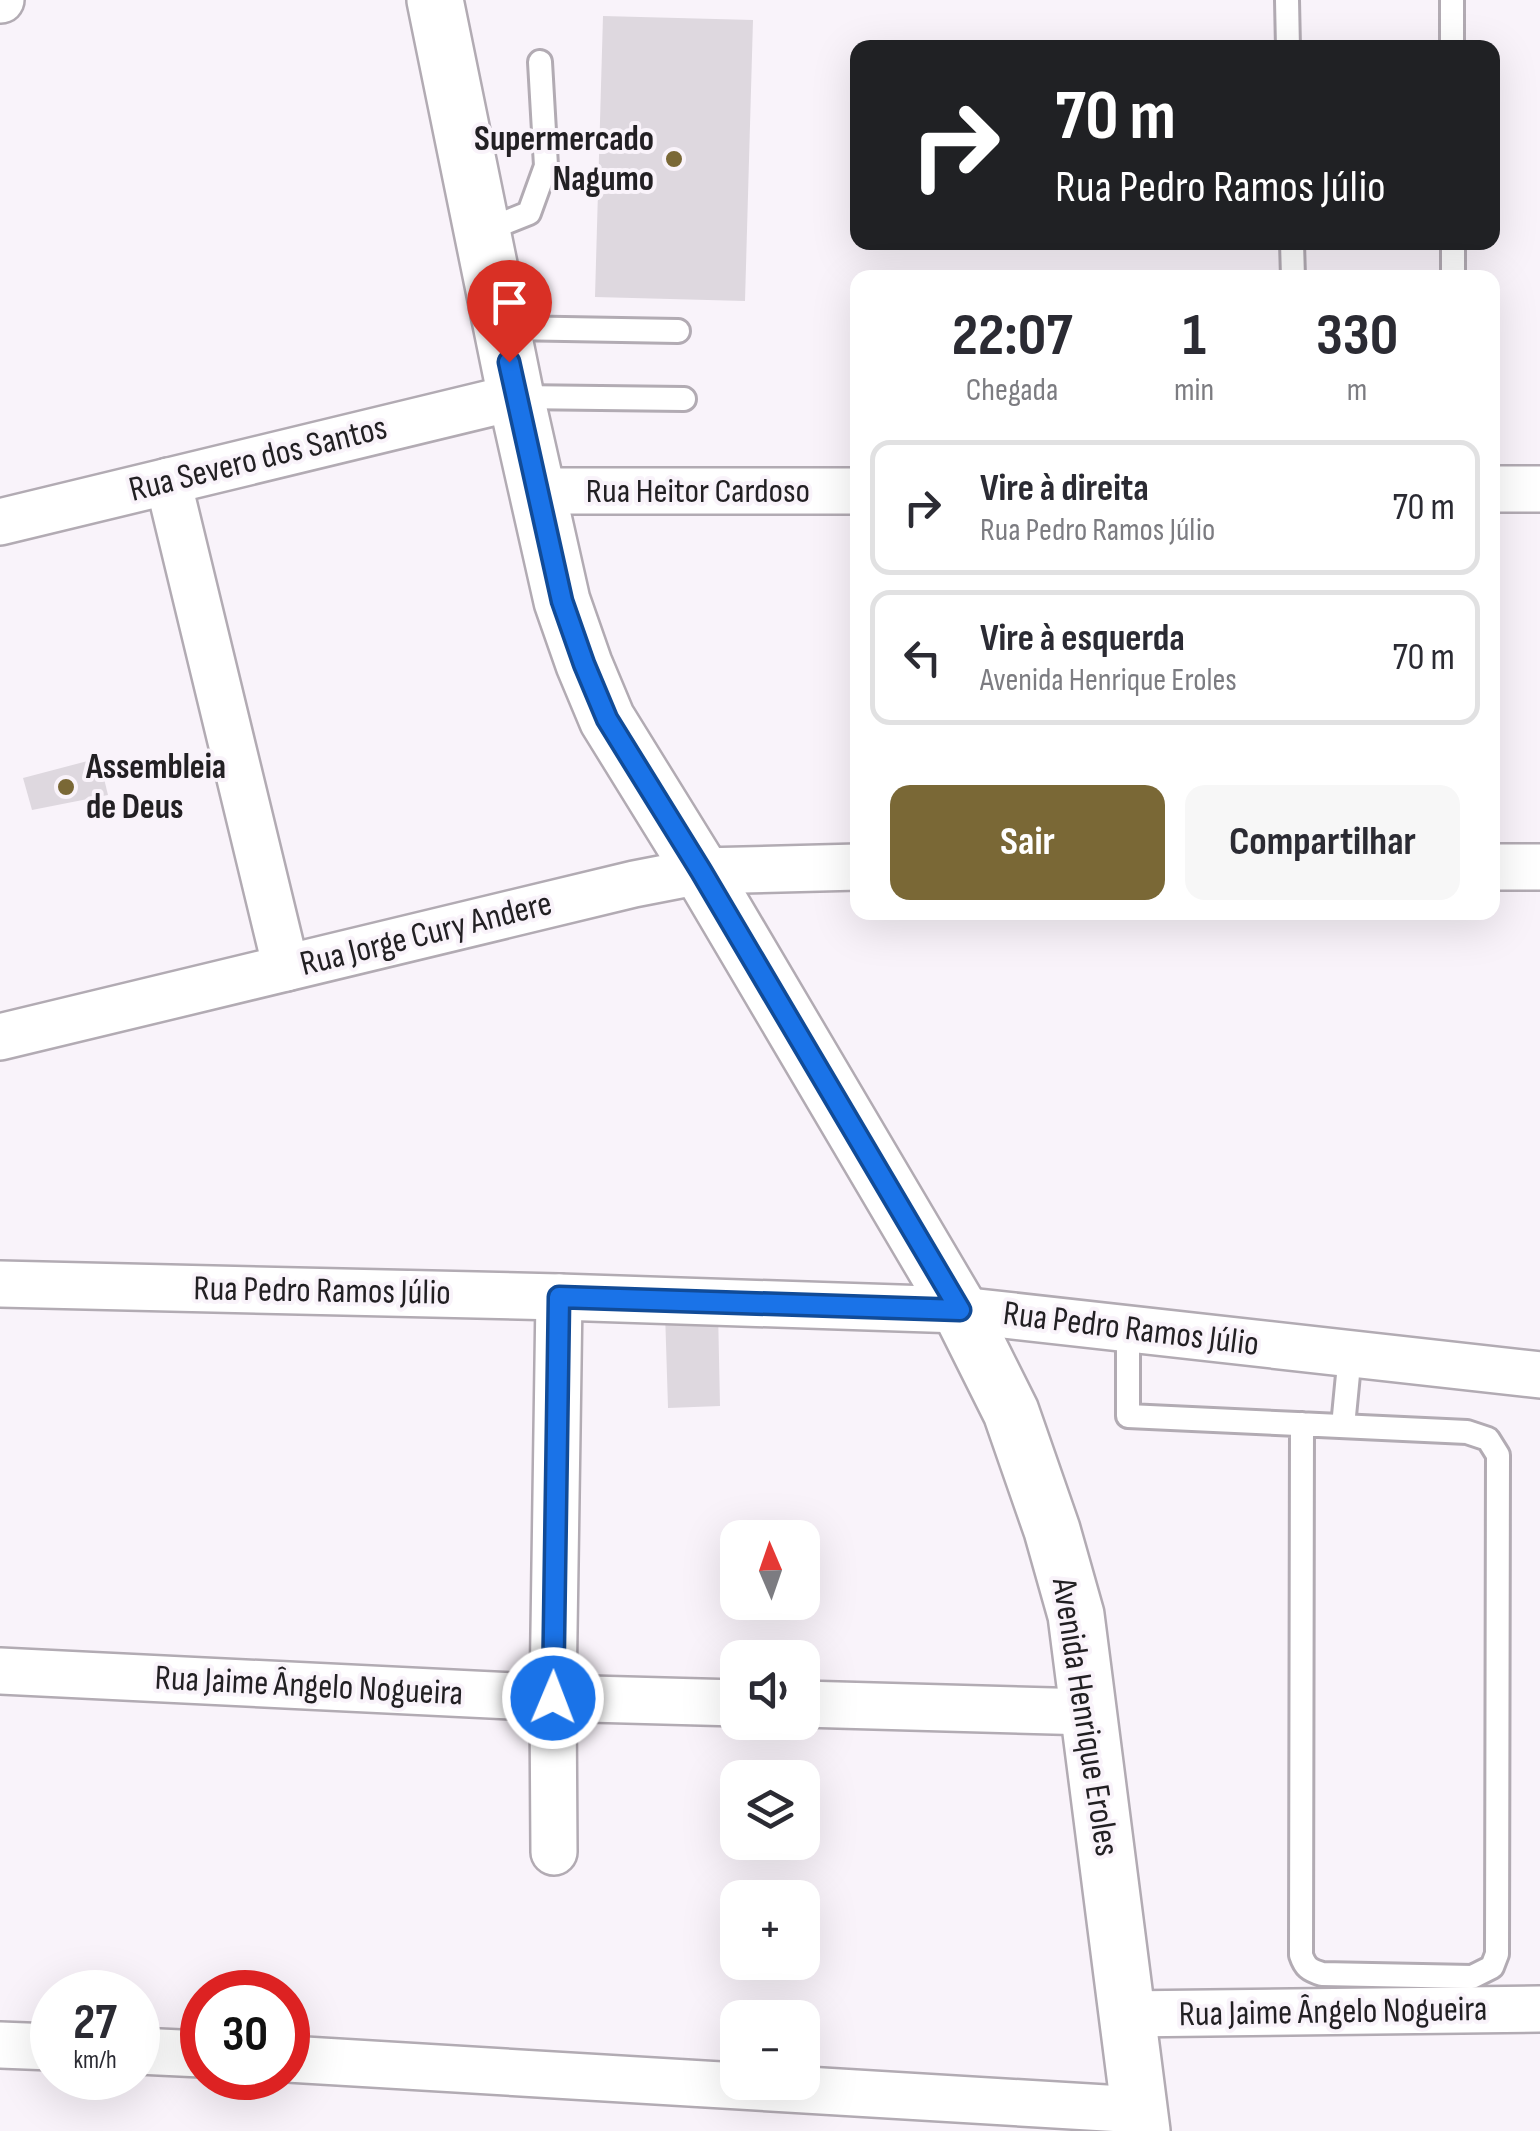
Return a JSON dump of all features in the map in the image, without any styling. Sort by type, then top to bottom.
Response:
[{"type":"main road","name":"Avenida Henrique Eroles","points":[[435,0],[562,601],[584,664],[607,719],[960,1310],[1011,1412],[1052,1530],[1076,1615],[1140,2120]]},
{"type":"street","name":"Rua Severo dos Santos","points":[[0,522],[516,396]]},
{"type":"street","points":[[168,480],[286,968]]},
{"type":"street","points":[[1500,489],[1540,489]]},
{"type":"street","name":"Rua Heitor Cardoso","points":[[538,492],[850,491]]},
{"type":"street","name":"Rua Jorge Cury Andere","points":[[0,1036],[634,884],[701,871],[850,867]]},
{"type":"street","points":[[1500,867],[1540,867]]},
{"type":"street","name":"Rua Pedro Ramos Júlio","points":[[0,1284],[960,1310],[1540,1375]]},
{"type":"street","points":[[554,1852],[559,1297]]},
{"type":"street","name":"Rua Jaime Ângelo Nogueira","points":[[0,1671],[720,1703]]},
{"type":"street","points":[[820,1704],[1090,1712]]},
{"type":"street","name":"Rua Jaime Ângelo Nogueira","points":[[1126,2014],[1540,2009]]},
{"type":"street","points":[[0,2045],[30,2047]]},
{"type":"street","points":[[310,2060],[1140,2120]]},
{"type":"lane","points":[[1287,0],[1288,40]]},
{"type":"lane","points":[[1452,0],[1452,40]]},
{"type":"lane","points":[[482,232],[529,213],[546,166],[540,62]]},
{"type":"lane","points":[[502,328],[678,331]]},
{"type":"lane","points":[[516,396],[684,398]]},
{"type":"lane","points":[[1128,1330],[1128,1416],[1302,1424],[1467,1432],[1488,1440],[1498,1455],[1497,1954],[1492,1967],[1472,1977],[1322,1974],[1305,1966],[1301,1955],[1302,1424]]},
{"type":"lane","points":[[1342,1426],[1350,1354]]},
{"type":"building","name":"Supermercado Nagumo","points":[[603,16],[753,20],[745,301],[595,297]]},
{"type":"building","name":"Assembleia de Deus","points":[[99,758],[108,795],[32,810],[23,778]]},
{"type":"building","points":[[718,1310],[720,1406],[668,1408],[665,1312]]},
{"type":"place","name":"Supermercado Nagumo","points":[[674,159]]},
{"type":"place","name":"Assembleia de Deus","points":[[66,787]]},
{"type":"route","points":[[509,362],[562,601],[607,719],[960,1310],[559,1297],[553,1698]]}]
